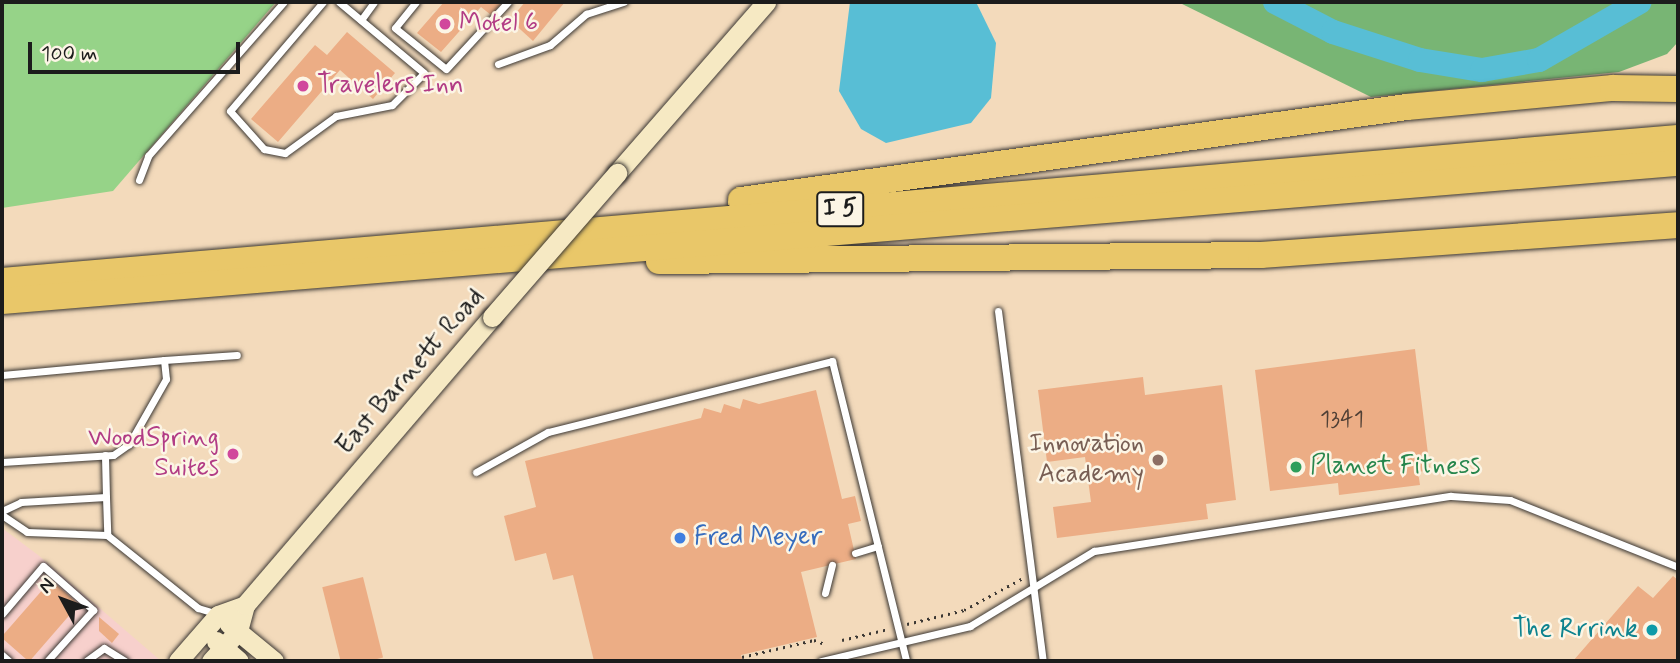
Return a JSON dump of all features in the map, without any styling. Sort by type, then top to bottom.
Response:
[{"type":"highway","points":[[522,235],[1233,128],[1671,85]]},
{"type":"highway","name":"I 5","points":[[2,281],[1678,138]]},
{"type":"highway","name":"I 5","points":[[2,301],[1678,163]]},
{"type":"highway","points":[[1615,232],[1678,214]]},
{"type":"highway","points":[[500,260],[1261,255],[1615,232],[1678,225]]},
{"type":"main road","name":"East Barnett Road","points":[[217,654],[238,631],[245,605],[766,2]]},
{"type":"main road","name":"East Barnett Road","points":[[178,661],[218,615],[245,605]]},
{"type":"main road","points":[[218,615],[274,661]]},
{"type":"main road","points":[[204,631],[217,654],[239,661]]},
{"type":"lane","points":[[139,180],[148,156],[285,2]]},
{"type":"lane","points":[[323,2],[230,111],[264,149],[285,153],[336,116],[392,105],[424,73],[339,2]]},
{"type":"lane","points":[[362,20],[374,2]]},
{"type":"lane","points":[[416,2],[395,28],[446,69],[508,2]]},
{"type":"lane","points":[[498,64],[550,45],[586,13],[624,2]]},
{"type":"lane","points":[[998,311],[1043,661]]},
{"type":"lane","points":[[2,375],[237,355]]},
{"type":"lane","points":[[2,462],[105,455],[129,444],[161,394],[164,360]]},
{"type":"lane","points":[[476,472],[548,432],[832,361],[906,661]]},
{"type":"lane","points":[[105,455],[107,535]]},
{"type":"lane","points":[[821,661],[970,626],[1094,551],[1479,494],[1510,500],[1678,566]]},
{"type":"lane","points":[[106,497],[21,502],[2,513],[27,532],[107,535],[198,608],[218,615]]},
{"type":"lane","points":[[855,553],[878,546]]},
{"type":"lane","points":[[825,593],[832,565]]},
{"type":"lane","points":[[2,614],[43,566],[93,610],[47,661]]},
{"type":"lane","points":[[198,608],[204,631]]},
{"type":"lane","points":[[86,661],[104,648],[119,660]]},
{"type":"lane","points":[[2,655],[9,661]]},
{"type":"path","points":[[907,624],[964,610],[1023,578]]},
{"type":"path","points":[[842,640],[888,629]]},
{"type":"path","points":[[850,638],[851,644]]},
{"type":"path","points":[[742,657],[814,640],[825,644]]},
{"type":"shaded area","points":[[2,528],[38,555],[161,661],[2,661]]},
{"type":"green space","points":[[2,2],[276,2],[113,191],[2,208]]},
{"type":"green space","points":[[1178,2],[1678,2],[1678,42],[1667,54],[1619,72],[1371,97]]},
{"type":"water","points":[[850,2],[976,2],[996,43],[991,98],[971,123],[886,143],[861,129],[839,91]]},
{"type":"building","name":"Motel 6","points":[[444,2],[503,2],[491,15],[481,7],[441,52],[417,33]]},
{"type":"building","points":[[525,2],[565,2],[533,41],[510,20]]},
{"type":"building","name":"Travelers Inn","points":[[347,32],[395,73],[373,99],[340,70],[278,142],[251,119],[315,45],[327,55]]},
{"type":"building","points":[[1415,349],[1430,470],[1418,472],[1420,485],[1339,495],[1338,483],[1270,491],[1255,370]]},
{"type":"building","name":"Innovation Academy","points":[[1143,377],[1145,395],[1222,385],[1236,500],[1206,504],[1208,519],[1057,538],[1053,507],[1091,502],[1085,457],[1047,462],[1038,390]]},
{"type":"building","name":"Fred Meyer","points":[[816,390],[842,499],[855,496],[861,521],[848,524],[856,559],[801,572],[817,637],[741,655],[743,661],[594,661],[573,575],[553,580],[546,553],[515,561],[504,516],[536,507],[525,461],[701,418],[704,408],[721,413],[724,404],[740,409],[743,399],[759,404]]},
{"type":"building","name":"The Rrrink","points":[[1673,576],[1678,580],[1678,661],[1573,661],[1638,586],[1653,598]]},
{"type":"building","points":[[363,577],[383,658],[369,661],[341,661],[322,587]]},
{"type":"building","points":[[51,580],[79,604],[30,661],[2,638]]},
{"type":"building","points":[[99,617],[119,634],[112,643],[99,631]]},
{"type":"waterway","points":[[1275,2],[1333,32],[1420,60],[1482,70],[1539,60],[1640,2]]},
{"type":"place","name":"Motel 6","points":[[445,24]]},
{"type":"place","name":"Travelers Inn","points":[[303,86]]},
{"type":"place","name":"WoodSpring Suites","points":[[233,454]]},
{"type":"place","name":"Innovation Academy","points":[[1158,460]]},
{"type":"place","name":"Planet Fitness","points":[[1296,467]]},
{"type":"place","name":"Fred Meyer","points":[[680,538]]},
{"type":"place","name":"The Rrrink","points":[[1652,630]]}]
